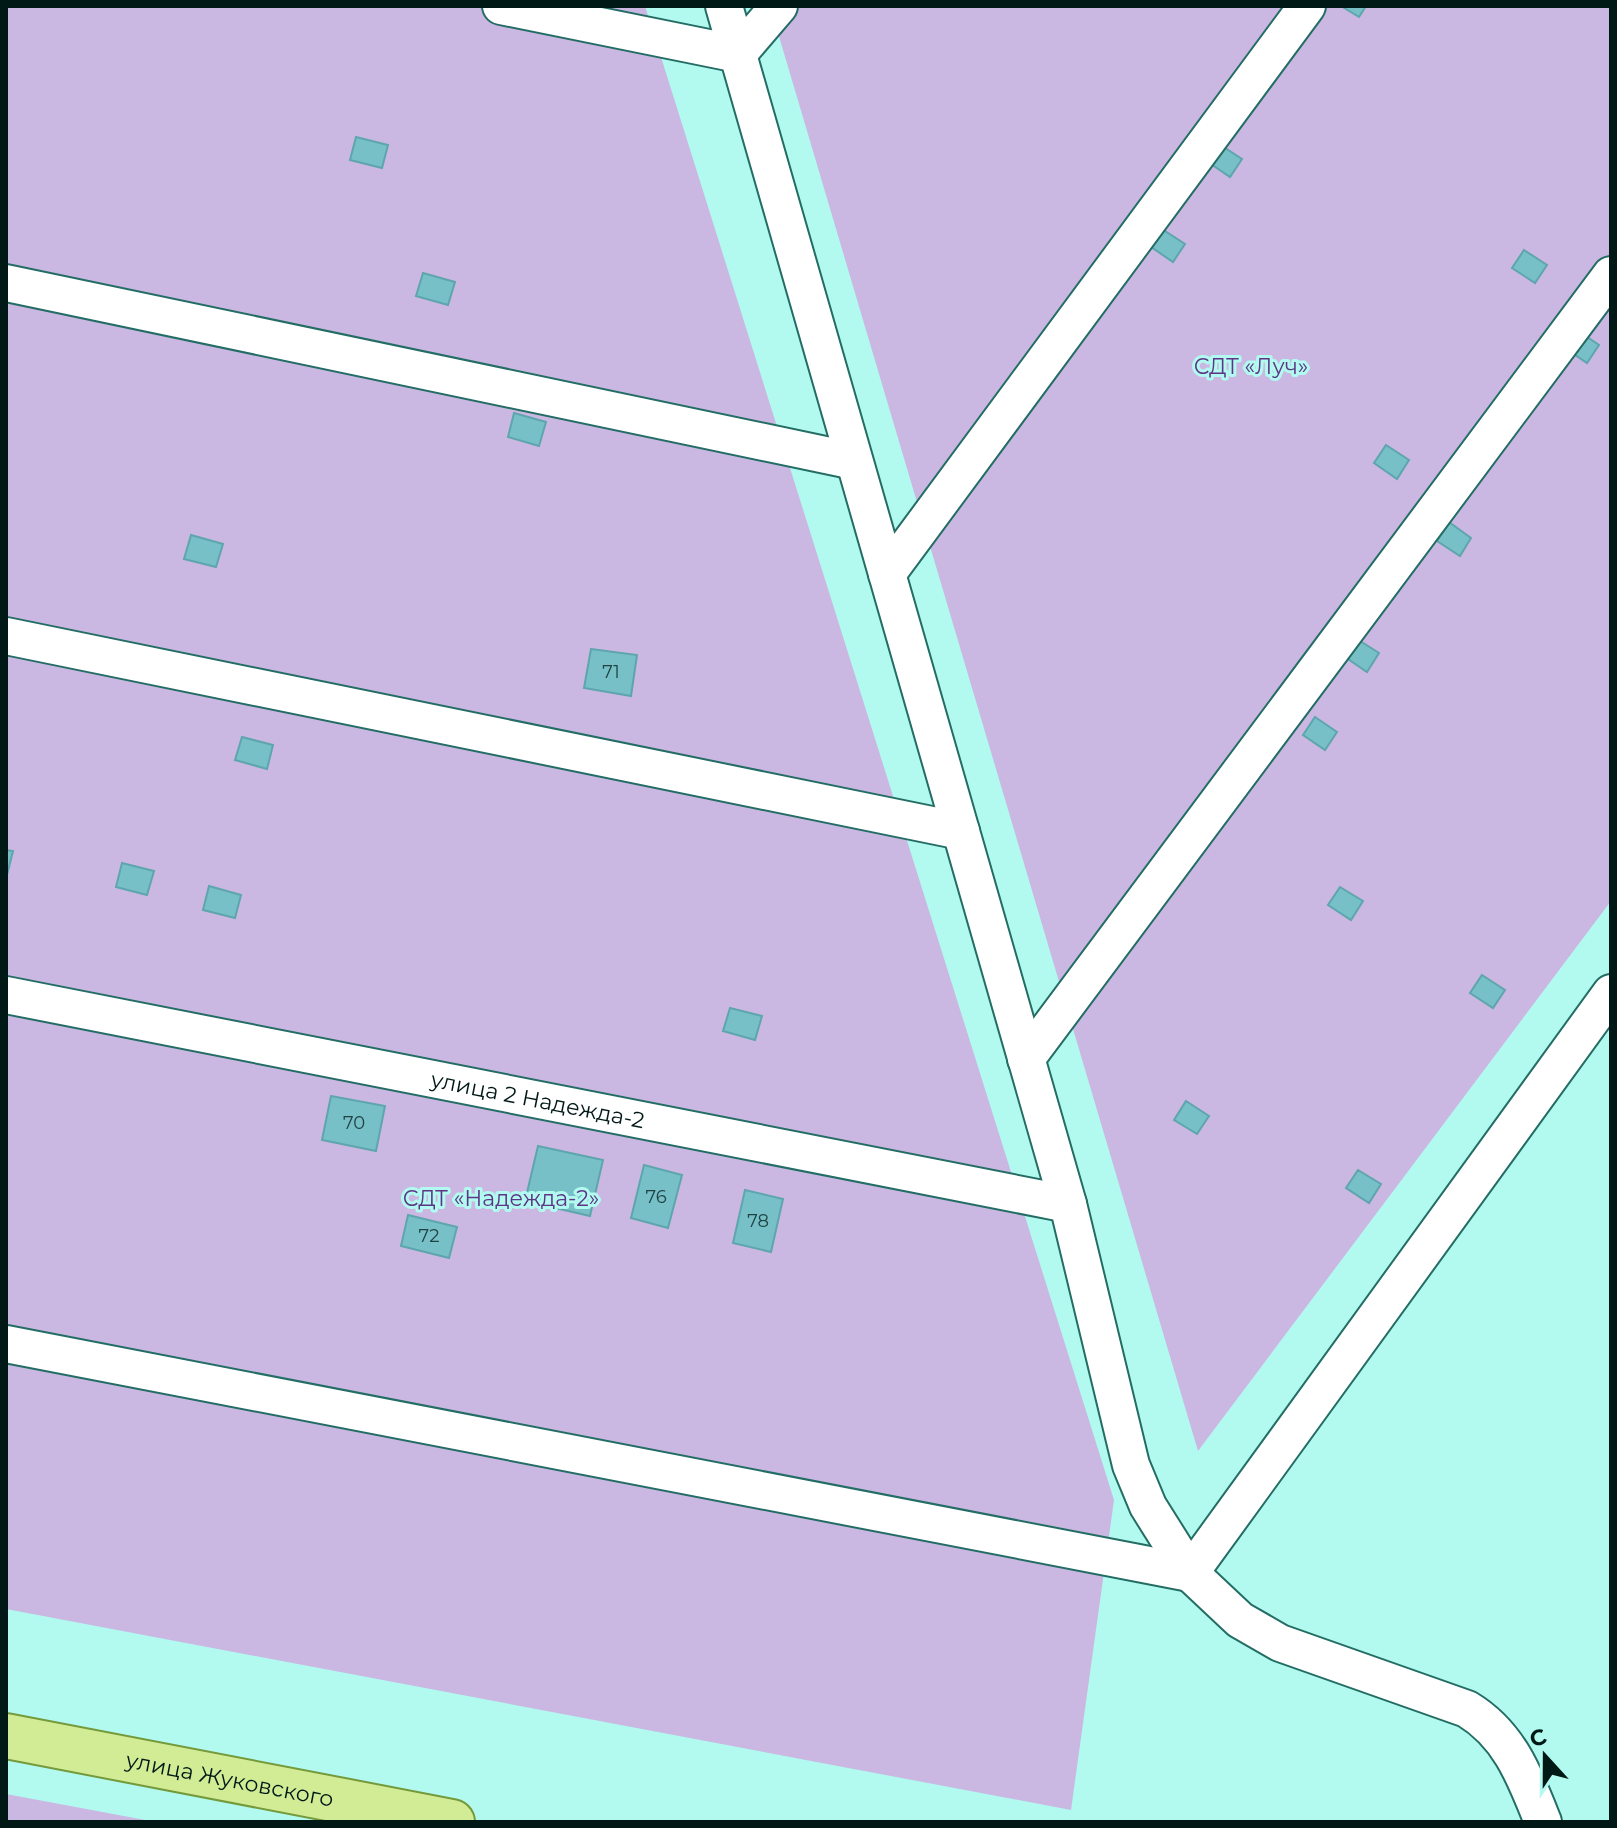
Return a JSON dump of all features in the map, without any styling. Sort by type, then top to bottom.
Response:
[{"type":"main road","name":"улица Жуковского","points":[[6,1736],[452,1822]]},
{"type":"street","points":[[501,6],[738,54]]},
{"type":"street","points":[[724,6],[1068,1204],[1131,1465],[1148,1506],[1190,1573],[1240,1620],[1280,1643],[1480,1716],[1507,1743],[1523,1771],[1543,1822]]},
{"type":"street","points":[[738,54],[779,6]]},
{"type":"street","points":[[887,574],[1307,6]]},
{"type":"street","points":[[1026,1059],[1611,275]]},
{"type":"street","points":[[6,283],[854,461]]},
{"type":"street","points":[[6,636],[961,831]]},
{"type":"street","points":[[1190,1573],[1611,993]]},
{"type":"street","name":"улица 2 Надежда-2","points":[[6,995],[1068,1204]]},
{"type":"street","points":[[6,1344],[1190,1573]]},
{"type":"green space","name":"СДТ «Надежда-2»","points":[[6,6],[645,6],[1114,1500],[1071,1810],[6,1609]]},
{"type":"green space","name":"СДТ «Луч»","points":[[770,6],[1611,6],[1611,901],[1198,1451]]},
{"type":"green space","points":[[6,1794],[156,1822],[6,1822]]},
{"type":"building","points":[[1341,6],[1366,6],[1359,17]]},
{"type":"building","points":[[356,137],[388,145],[382,168],[350,160]]},
{"type":"building","points":[[1219,144],[1242,159],[1230,177],[1208,162]]},
{"type":"building","points":[[1162,229],[1185,244],[1173,262],[1151,247]]},
{"type":"building","points":[[1524,250],[1547,265],[1535,283],[1512,268]]},
{"type":"building","points":[[423,273],[455,282],[448,305],[416,296]]},
{"type":"building","points":[[1577,330],[1599,345],[1587,363],[1565,348]]},
{"type":"building","points":[[514,413],[546,422],[539,446],[508,437]]},
{"type":"building","points":[[1386,445],[1409,460],[1397,479],[1374,463]]},
{"type":"building","points":[[1449,522],[1471,538],[1460,556],[1437,541]]},
{"type":"building","points":[[191,535],[223,544],[216,567],[184,559]]},
{"type":"building","points":[[1357,639],[1379,653],[1367,672],[1345,657]]},
{"type":"building","points":[[591,649],[637,655],[631,696],[584,688]]},
{"type":"building","points":[[1315,717],[1337,732],[1325,750],[1303,735]]},
{"type":"building","points":[[242,737],[273,745],[267,769],[235,760]]},
{"type":"building","points":[[6,850],[13,851],[7,875],[6,875]]},
{"type":"building","points":[[122,863],[154,871],[147,895],[116,887]]},
{"type":"building","points":[[209,886],[241,895],[235,918],[203,910]]},
{"type":"building","points":[[1340,887],[1363,901],[1351,920],[1328,905]]},
{"type":"building","points":[[1482,975],[1505,990],[1493,1008],[1470,993]]},
{"type":"building","points":[[730,1008],[762,1016],[755,1040],[723,1031]]},
{"type":"building","points":[[331,1096],[385,1106],[376,1151],[322,1140]]},
{"type":"building","points":[[1186,1101],[1209,1116],[1197,1134],[1174,1120]]},
{"type":"building","points":[[538,1146],[603,1160],[590,1216],[525,1201]]},
{"type":"building","points":[[644,1165],[682,1175],[668,1228],[631,1218]]},
{"type":"building","points":[[1358,1170],[1381,1184],[1369,1203],[1346,1188]]},
{"type":"building","points":[[745,1190],[783,1199],[771,1252],[733,1243]]},
{"type":"building","points":[[408,1215],[457,1227],[449,1258],[401,1246]]}]
